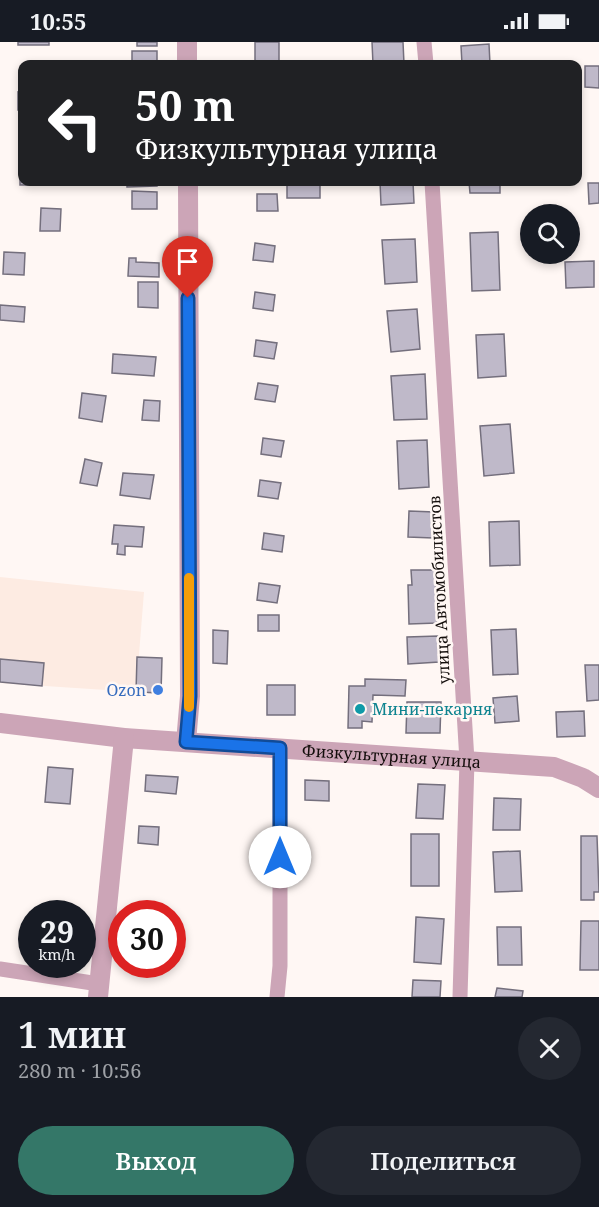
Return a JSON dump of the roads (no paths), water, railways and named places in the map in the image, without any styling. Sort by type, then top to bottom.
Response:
[{"type":"street","points":[[187,42],[187,60]]},
{"type":"street","points":[[424,42],[426,60]]},
{"type":"street","points":[[186,742],[190,696],[188,186]]},
{"type":"street","name":"улица Автомобилистов","points":[[432,186],[467,761],[460,997]]},
{"type":"street","name":"Физкультурная улица","points":[[0,723],[124,738],[554,767],[583,778],[599,788]]},
{"type":"street","points":[[0,969],[98,991],[124,738]]},
{"type":"street","points":[[277,997],[280,966],[280,748]]},
{"type":"place","name":"Ozon","points":[[158,690]]},
{"type":"place","name":"Мини-пекарня","points":[[360,709]]}]
